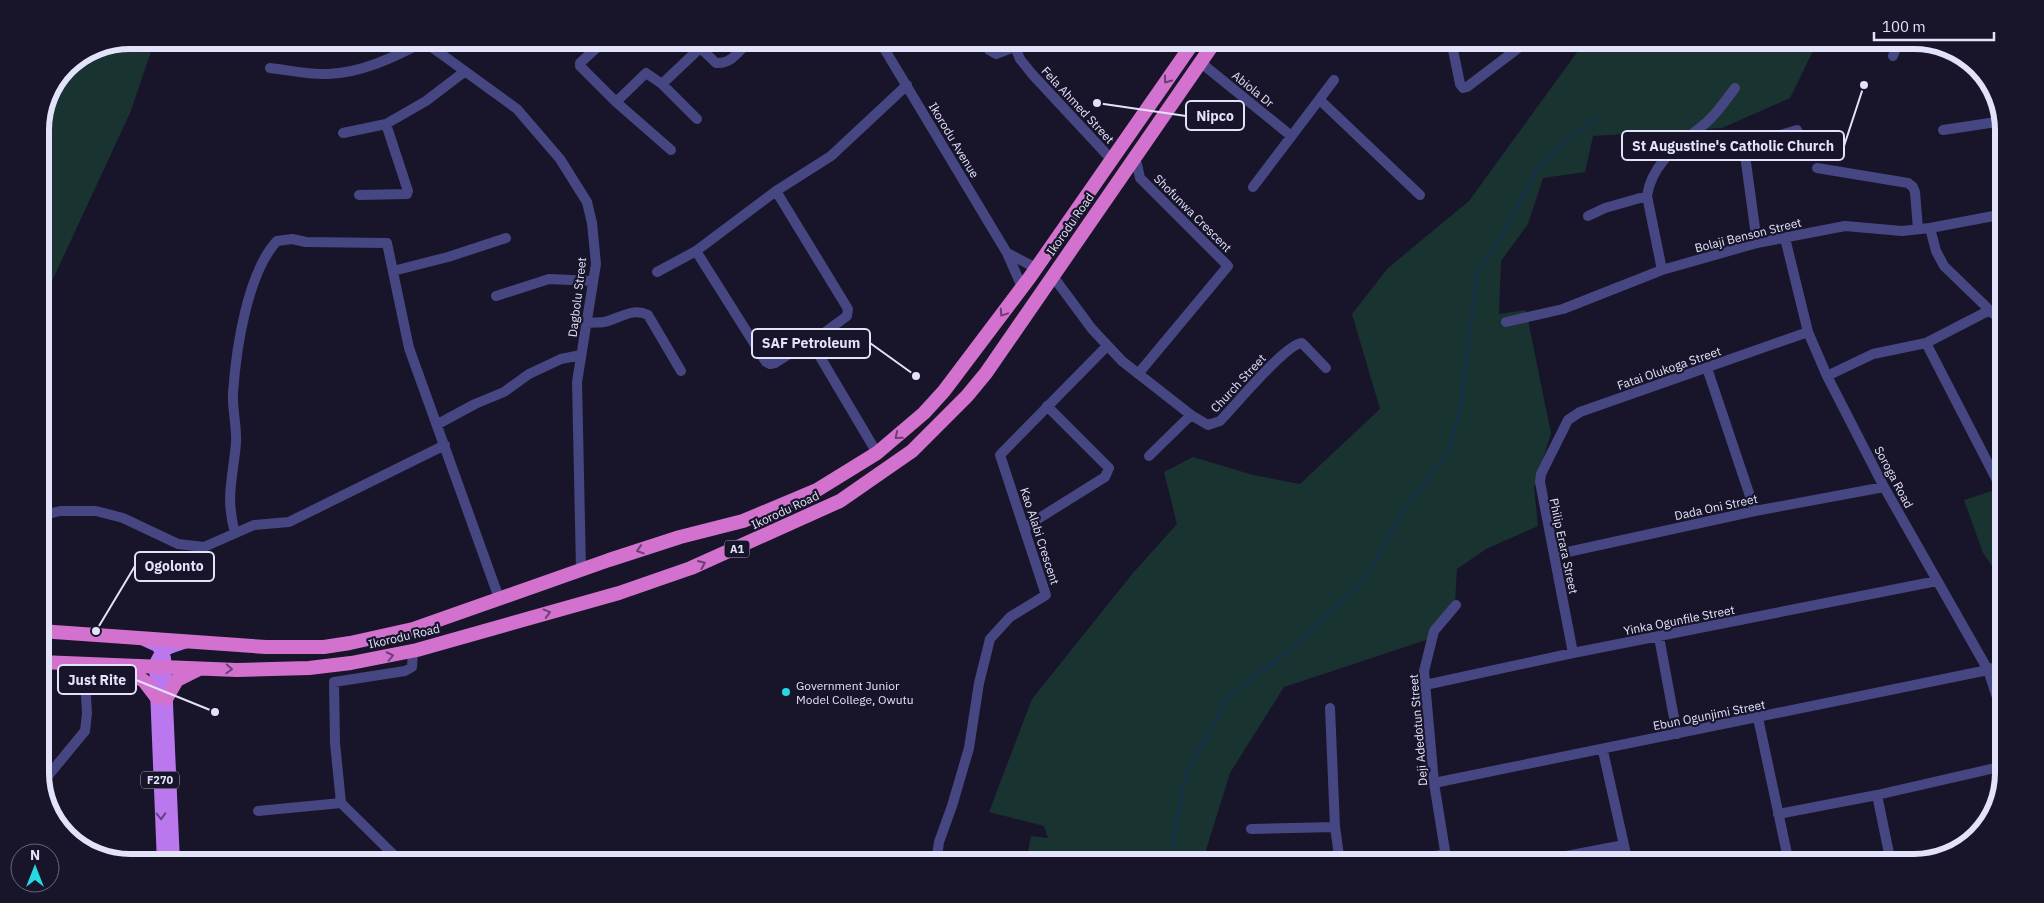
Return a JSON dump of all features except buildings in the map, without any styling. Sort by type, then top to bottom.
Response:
[{"type":"highway","name":"Ikorodu Road","points":[[49,631],[266,647],[324,647],[350,643],[413,629],[680,537],[743,521],[774,510],[836,480],[877,453],[924,413],[944,391],[1036,268],[1189,49]]},
{"type":"highway","name":"Ikorodu Road","points":[[49,662],[202,668],[309,668],[351,664],[413,651],[611,595],[692,568],[840,501],[912,450],[967,396],[986,373],[1209,49]]},
{"type":"highway","points":[[117,664],[144,681],[161,698],[177,680],[202,668]]},
{"type":"main road","points":[[134,637],[148,641],[162,651],[188,642]]},
{"type":"main road","name":"F270","points":[[162,651],[163,854]]},
{"type":"main road","name":"F270","points":[[161,698],[173,854]]},
{"type":"street","points":[[270,68],[315,74],[347,71],[394,57],[408,49]]},
{"type":"street","name":"Dagbolu Street","points":[[434,49],[517,109],[560,159],[587,202],[592,223],[596,264],[577,382],[576,422],[581,570]]},
{"type":"street","points":[[595,49],[580,63],[580,66],[616,102],[671,150]]},
{"type":"street","points":[[662,84],[699,49]]},
{"type":"street","points":[[701,49],[716,63],[723,63],[729,61],[741,49]]},
{"type":"street","name":"Ikorodu Avenue","points":[[885,49],[1007,253],[1022,287]]},
{"type":"street","points":[[988,49],[996,54],[1004,49]]},
{"type":"street","name":"Fela Ahmed Street","points":[[1016,49],[1032,74],[1111,159]]},
{"type":"street","points":[[1453,49],[1460,84],[1463,88],[1467,87],[1517,49]]},
{"type":"street","points":[[1893,56],[1896,49]]},
{"type":"street","name":"Abiola Dr","points":[[1200,62],[1290,135]]},
{"type":"street","points":[[344,133],[386,124],[426,101],[464,72]]},
{"type":"street","points":[[616,102],[646,73],[662,84],[697,119]]},
{"type":"street","points":[[1253,187],[1290,135],[1320,100],[1334,80]]},
{"type":"street","points":[[657,272],[696,251],[776,191],[831,156],[907,85]]},
{"type":"street","points":[[1662,270],[1647,196],[1654,173],[1668,155],[1712,117],[1735,88]]},
{"type":"street","points":[[1320,100],[1420,196]]},
{"type":"street","points":[[1943,130],[1995,123]]},
{"type":"street","points":[[359,196],[407,194],[408,191],[386,124]]},
{"type":"street","points":[[1757,243],[1744,148],[1747,144],[1797,130]]},
{"type":"street","name":"Shofunwa Crescent","points":[[1132,159],[1137,164],[1140,178],[1228,266],[1138,374]]},
{"type":"street","points":[[1817,168],[1908,183],[1915,192],[1918,229]]},
{"type":"street","points":[[696,251],[766,362],[770,364],[775,363],[805,344],[809,344],[848,316],[848,309],[776,191]]},
{"type":"street","points":[[1588,216],[1605,208],[1647,196]]},
{"type":"street","name":"Bolaji Benson Street","points":[[1506,322],[1562,309],[1662,270],[1757,243],[1845,226],[1902,231],[1930,228],[1995,216]]},
{"type":"street","points":[[1930,228],[1936,251],[1944,266],[1995,315]]},
{"type":"street","points":[[393,272],[506,238]]},
{"type":"street","name":"Soroga Road","points":[[1785,238],[1808,332],[1827,376],[1884,487],[1988,670],[1995,691]]},
{"type":"street","points":[[235,533],[229,512],[236,441],[233,394],[239,338],[250,291],[272,246],[277,241],[292,239],[306,242],[383,242],[388,246],[409,348],[438,424],[499,598]]},
{"type":"street","points":[[1007,253],[1036,268]]},
{"type":"street","name":"Church Street","points":[[1052,275],[1107,346],[1138,374],[1191,415],[1208,425],[1220,422],[1272,364],[1299,343],[1302,343],[1326,368]]},
{"type":"street","points":[[496,296],[549,279],[593,281]]},
{"type":"street","points":[[1827,376],[1873,354],[1926,343],[1990,310]]},
{"type":"street","points":[[587,323],[604,322],[634,311],[648,315],[681,371]]},
{"type":"street","name":"Fatai Olukoga Street","points":[[1554,447],[1568,420],[1580,412],[1808,332]]},
{"type":"street","points":[[1926,343],[1995,477]]},
{"type":"street","points":[[809,344],[813,345],[877,453]]},
{"type":"street","name":"Kao Alabi Crescent","points":[[937,854],[939,842],[970,748],[979,683],[990,639],[1010,617],[1046,595],[1000,454],[1107,346]]},
{"type":"street","points":[[438,424],[475,404],[504,392],[537,370],[561,359],[581,355]]},
{"type":"street","points":[[1707,368],[1756,511]]},
{"type":"street","points":[[1025,527],[1106,477],[1109,468],[1076,432],[1047,406]]},
{"type":"street","points":[[1149,456],[1191,415]]},
{"type":"street","points":[[49,514],[60,511],[96,511],[124,518],[178,544],[195,547],[213,544],[254,525],[289,522],[445,445]]},
{"type":"street","name":"Philip Erara Street","points":[[1554,447],[1540,482],[1573,653]]},
{"type":"street","name":"Dada Oni Street","points":[[1554,555],[1756,511],[1884,487]]},
{"type":"street","name":"Yinka Ogunfile Street","points":[[1425,685],[1573,653],[1937,581]]},
{"type":"street","name":"Deji Adedotun Street","points":[[1445,854],[1434,783],[1424,671],[1434,631],[1456,605]]},
{"type":"street","points":[[1659,637],[1677,734]]},
{"type":"street","points":[[393,854],[341,803],[335,742],[334,682],[405,672],[412,667],[413,651]]},
{"type":"street","points":[[49,775],[85,731],[87,713],[84,663]]},
{"type":"street","name":"Ebun Ogunjimi Street","points":[[1434,783],[1758,718],[1988,670],[1995,667]]},
{"type":"street","points":[[1330,708],[1335,827],[1339,854]]},
{"type":"street","points":[[1758,718],[1787,854]]},
{"type":"street","points":[[1603,750],[1626,854]]},
{"type":"street","points":[[1778,814],[1877,796],[1995,768]]},
{"type":"street","points":[[1877,796],[1889,854]]},
{"type":"street","points":[[258,811],[341,803]]},
{"type":"street","points":[[1251,829],[1335,827]]},
{"type":"street","points":[[1577,854],[1624,845]]},
{"type":"green space","points":[[152,49],[130,113],[49,288],[49,124],[51,108],[57,94],[65,80],[76,69],[98,55],[114,50]]},
{"type":"green space","points":[[1579,49],[1813,49],[1790,98],[1722,128],[1593,136],[1585,172],[1543,178],[1528,224],[1501,261],[1499,314],[1526,310],[1551,434],[1534,487],[1538,526],[1486,549],[1457,569],[1455,603],[1429,639],[1284,687],[1230,773],[1205,854],[1028,854],[1031,836],[1048,838],[1044,826],[989,812],[1032,699],[1133,573],[1177,524],[1164,472],[1193,457],[1253,475],[1300,484],[1380,409],[1352,314],[1388,268],[1469,201]]},
{"type":"green space","points":[[1995,490],[1995,570],[1983,553],[1964,500]]},
{"type":"waterway","points":[[1171,854],[1186,773],[1229,696],[1298,644],[1365,579],[1405,508],[1448,452],[1461,406],[1477,273],[1502,236],[1539,165],[1597,116]]},
{"type":"place","name":"St Augustine's Catholic Church","points":[[1864,85]]},
{"type":"place","name":"Nipco","points":[[1097,103]]},
{"type":"place","name":"SAF Petroleum","points":[[916,376]]},
{"type":"place","name":"Ogolonto","points":[[96,631]]},
{"type":"place","name":"Government Junior Model College, Owutu","points":[[786,692]]},
{"type":"place","name":"Just Rite","points":[[215,712]]}]
